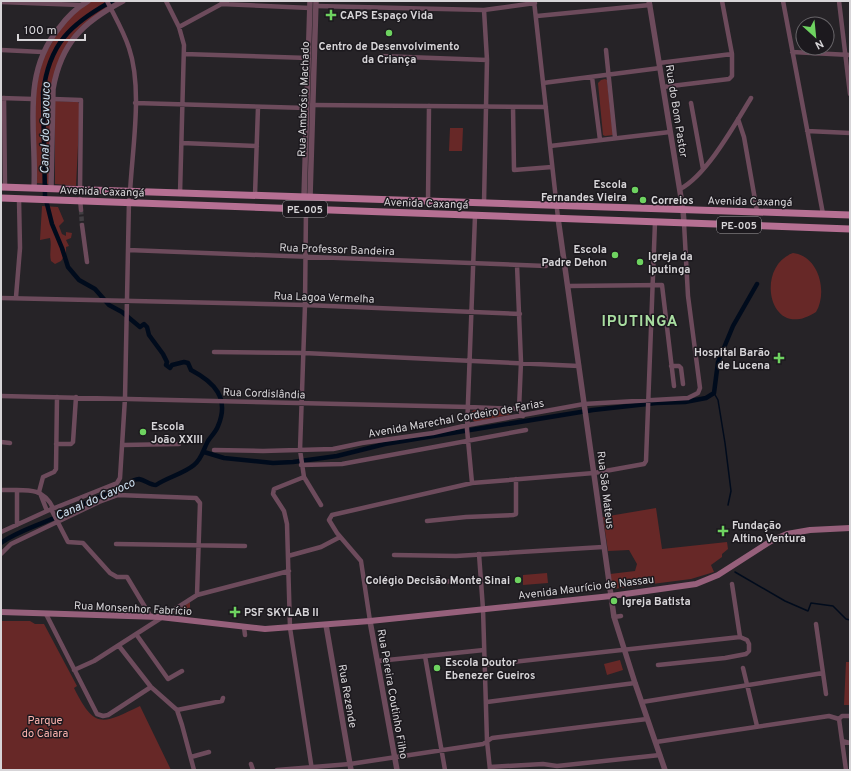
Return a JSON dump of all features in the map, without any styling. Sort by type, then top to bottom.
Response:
[{"type":"main road","name":"Avenida Caxangá","points":[[3,187],[850,215]]},
{"type":"main road","name":"Avenida Caxangá","points":[[1,198],[850,229]]},
{"type":"main road","name":"Avenida Maurício de Nassau","points":[[312,626],[370,622],[611,596],[696,584],[708,580],[771,541],[786,534],[810,530],[850,528]]},
{"type":"main road","name":"Rua Monsenhor Fabrício","points":[[1,612],[160,617],[265,629],[312,626]]},
{"type":"street","points":[[34,188],[33,99],[37,71],[43,52],[65,20],[81,5],[88,1]]},
{"type":"street","points":[[50,188],[53,99],[56,75],[63,55],[73,37],[83,26],[109,5],[123,1]]},
{"type":"street","points":[[166,1],[184,40],[180,194]]},
{"type":"street","points":[[179,28],[227,1]]},
{"type":"street","name":"Rua Ambrósio Machado","points":[[307,197],[312,105],[314,5],[310,1]]},
{"type":"street","points":[[663,87],[729,79],[732,76],[732,54],[722,1]]},
{"type":"street","points":[[784,1],[792,52],[823,214]]},
{"type":"street","points":[[839,1],[848,55],[850,94]]},
{"type":"street","points":[[1,2],[48,2],[81,5]]},
{"type":"street","points":[[221,4],[484,10],[534,2]]},
{"type":"street","name":"Rua São Mateus","points":[[534,2],[537,16],[558,218],[614,617],[623,648],[665,770]]},
{"type":"street","points":[[537,16],[650,3]]},
{"type":"street","name":"Rua do Bom Pastor","points":[[650,3],[684,210],[684,224]]},
{"type":"street","points":[[109,5],[122,30],[137,74],[130,192]]},
{"type":"street","name":"Rua Ambrósio Machado","points":[[307,197],[308,58],[314,5]]},
{"type":"street","points":[[484,10],[487,60],[484,203]]},
{"type":"street","points":[[1,50],[43,52]]},
{"type":"street","points":[[606,50],[615,138]]},
{"type":"street","points":[[792,52],[848,55]]},
{"type":"street","points":[[184,54],[308,58]]},
{"type":"street","points":[[544,83],[608,76],[732,54]]},
{"type":"street","points":[[380,56],[487,60]]},
{"type":"street","points":[[592,77],[600,140]]},
{"type":"street","points":[[3,187],[3,98],[33,99]]},
{"type":"street","points":[[680,189],[692,181],[704,169],[751,98]]},
{"type":"street","points":[[53,99],[82,100],[80,190]]},
{"type":"street","points":[[135,103],[307,108]]},
{"type":"street","points":[[691,103],[704,169]]},
{"type":"street","points":[[312,105],[546,107]]},
{"type":"street","points":[[428,201],[429,106]]},
{"type":"street","points":[[255,195],[258,107]]},
{"type":"street","points":[[514,107],[514,170],[552,168]]},
{"type":"street","points":[[738,119],[744,136],[757,211]]},
{"type":"street","points":[[807,131],[850,133]]},
{"type":"street","points":[[550,146],[670,132]]},
{"type":"street","points":[[182,143],[257,146]]},
{"type":"street","points":[[1,298],[16,297],[20,248],[19,199]]},
{"type":"street","points":[[80,200],[81,210]]},
{"type":"street","points":[[118,494],[117,484],[120,478],[125,398],[129,202]]},
{"type":"street","points":[[306,209],[303,403],[300,452],[304,477],[321,505]]},
{"type":"street","points":[[472,483],[468,427],[475,216]]},
{"type":"street","points":[[370,622],[361,561],[340,537],[329,520],[330,517],[472,483],[594,474],[644,464],[646,461],[649,417],[648,409],[655,222]]},
{"type":"street","name":"Avenida Marechal Cordeiro de Farias","points":[[214,450],[300,452],[333,449],[584,407],[649,400],[688,398],[700,391],[688,296],[684,224]]},
{"type":"street","points":[[82,225],[86,262]]},
{"type":"street","name":"Rua Professor Bandeira","points":[[128,250],[546,266]]},
{"type":"street","points":[[517,265],[521,362],[519,409],[523,416]]},
{"type":"street","points":[[568,286],[662,285],[674,386]]},
{"type":"street","name":"Rua Lagoa Vermelha","points":[[16,297],[89,301],[305,305],[520,314]]},
{"type":"street","points":[[214,352],[304,353],[521,362],[579,366]]},
{"type":"street","points":[[671,366],[679,366],[681,368],[683,384]]},
{"type":"street","name":"Rua Cordislândia","points":[[1,396],[218,400],[519,409]]},
{"type":"street","points":[[40,492],[43,477],[56,470],[57,397]]},
{"type":"street","points":[[56,444],[71,444],[73,442],[76,397]]},
{"type":"street","points":[[301,464],[342,464],[468,438],[526,430]]},
{"type":"street","points":[[1,442],[10,443]]},
{"type":"street","points":[[123,444],[178,444]]},
{"type":"street","points":[[304,477],[274,489],[273,494],[286,517],[290,628],[312,769]]},
{"type":"street","points":[[427,521],[466,517],[514,515],[516,514],[516,479]]},
{"type":"street","points":[[1,532],[51,510],[117,484]]},
{"type":"street","points":[[1,490],[40,492],[49,500],[51,510],[68,542],[83,543],[110,573],[117,577],[127,577],[151,617]]},
{"type":"street","points":[[17,491],[17,525]]},
{"type":"street","points":[[1,554],[11,544],[118,494],[196,498],[200,503],[197,595]]},
{"type":"street","points":[[288,556],[321,547],[340,537]]},
{"type":"street","points":[[116,544],[245,546]]},
{"type":"street","points":[[394,554],[479,554],[603,547]]},
{"type":"street","points":[[479,554],[487,702],[487,741],[490,769],[543,764],[548,768],[660,755]]},
{"type":"street","points":[[74,670],[94,661],[119,646],[160,617],[197,595],[289,571]]},
{"type":"street","points":[[441,582],[481,579]]},
{"type":"street","points":[[732,584],[740,637]]},
{"type":"street","points":[[46,614],[94,711],[100,716],[108,715],[151,687]]},
{"type":"street","points":[[614,617],[621,616]]},
{"type":"street","name":"Rua Pereira Coutinho Filho","points":[[370,622],[397,770]]},
{"type":"street","points":[[816,624],[819,655],[826,694]]},
{"type":"street","name":"Rua Rezende","points":[[326,625],[350,767]]},
{"type":"street","points":[[244,627],[245,635]]},
{"type":"street","points":[[136,634],[168,679],[182,671]]},
{"type":"street","points":[[485,665],[623,648],[740,637],[748,642],[749,649],[746,654],[725,658],[658,665]]},
{"type":"street","points":[[119,646],[151,687],[177,710],[194,770]]},
{"type":"street","points":[[378,662],[484,650]]},
{"type":"street","points":[[425,656],[445,770]]},
{"type":"street","points":[[743,668],[757,726]]},
{"type":"street","points":[[642,702],[823,672]]},
{"type":"street","points":[[487,702],[635,684]]},
{"type":"street","points":[[177,710],[222,701],[223,698]]},
{"type":"street","points":[[656,742],[757,726],[781,725],[829,716],[840,719],[842,716],[850,716]]},
{"type":"street","points":[[277,770],[350,767],[395,758],[483,744],[492,738],[647,719]]},
{"type":"street","points":[[840,719],[846,770]]},
{"type":"street","points":[[842,741],[850,743]]},
{"type":"street","points":[[191,757],[209,752]]},
{"type":"street","points":[[251,764],[253,770]]},
{"type":"green space","points":[[90,1],[104,1],[107,7],[76,32],[55,76],[50,184],[35,183],[34,94],[44,56],[65,21]]},
{"type":"green space","points":[[605,79],[607,80],[613,135],[605,136],[603,135],[598,83]]},
{"type":"green space","points":[[55,101],[78,102],[80,105],[76,186],[55,184]]},
{"type":"green space","points":[[450,128],[463,128],[462,151],[449,151]]},
{"type":"green space","points":[[42,206],[58,207],[64,221],[59,226],[62,234],[66,236],[66,232],[72,233],[71,238],[66,240],[69,246],[66,247],[66,253],[61,261],[55,264],[51,261],[50,238],[40,240]]},
{"type":"green space","points":[[793,253],[802,256],[809,261],[819,276],[821,285],[820,304],[816,312],[800,319],[787,318],[778,311],[772,299],[771,286],[774,272],[781,261]]},
{"type":"green space","points":[[474,410],[511,412],[512,414],[475,422],[471,419],[471,412]]},
{"type":"green space","points":[[656,508],[662,549],[727,542],[728,549],[722,554],[722,557],[711,565],[714,572],[691,579],[613,589],[610,574],[635,571],[637,564],[629,550],[608,551],[603,517]]},
{"type":"green space","points":[[547,573],[548,583],[523,585],[523,575]]},
{"type":"green space","points":[[190,602],[190,616],[175,614],[174,612]]},
{"type":"green space","name":"Parque do Caiara","points":[[1,621],[30,621],[35,624],[44,624],[77,686],[74,688],[81,702],[94,717],[101,720],[117,717],[140,706],[171,770],[1,770]]},
{"type":"green space","points":[[620,660],[623,670],[607,675],[604,664]]},
{"type":"green space","points":[[846,662],[850,662],[850,705],[844,705]]},
{"type":"waterway","name":"Canal do Cavoco","points":[[1,543],[21,532],[94,499],[121,489],[133,480],[139,479],[156,485],[185,471],[199,460],[208,441],[215,432],[221,416],[221,399],[218,392],[207,380],[191,370],[188,363],[184,362],[172,365],[170,368],[166,365],[167,362],[163,354],[149,335],[147,327],[144,324],[140,327],[122,312],[109,305],[95,289],[79,280],[68,267],[52,224],[45,196],[43,93],[50,61],[56,48],[73,27],[84,18],[112,1]]},
{"type":"waterway","points":[[204,452],[224,458],[273,463],[293,462],[337,456],[385,444],[593,410],[656,403],[685,402],[706,398],[714,393],[718,362],[733,326],[757,284]]},
{"type":"waterway","points":[[714,393],[718,400],[725,443],[731,491],[728,505]]},
{"type":"waterway","points":[[735,572],[785,601],[808,611],[811,603],[833,606],[846,619],[850,620]]},
{"type":"tunnel","points":[[81,210],[82,225]]},
{"type":"place","name":"CAPS Espaço Vida","points":[[331,15]]},
{"type":"place","name":"Centro de Desenvolvimento da Criança","points":[[389,33]]},
{"type":"place","name":"Escola Fernandes Vieira","points":[[635,190]]},
{"type":"place","name":"Correios","points":[[643,200]]},
{"type":"place","name":"Escola Padre Dehon","points":[[615,255]]},
{"type":"place","name":"Igreja da Iputinga","points":[[640,262]]},
{"type":"place","name":"Hospital Barão de Lucena","points":[[779,358]]},
{"type":"place","name":"Escola João XXIII","points":[[143,432]]},
{"type":"place","name":"Fundação Altino Ventura","points":[[723,531]]},
{"type":"place","name":"Colégio Decisão Monte Sinai","points":[[518,580]]},
{"type":"place","name":"Igreja Batista","points":[[614,601]]},
{"type":"place","name":"PSF SKYLAB II","points":[[235,612]]},
{"type":"place","name":"Escola Doutor Ebenezer Gueiros","points":[[437,668]]},
{"type":"district","name":"IPUTINGA","points":[[640,321]]},
{"type":"water label","name":"Canal do Cavouco","points":[[45,128]]}]
